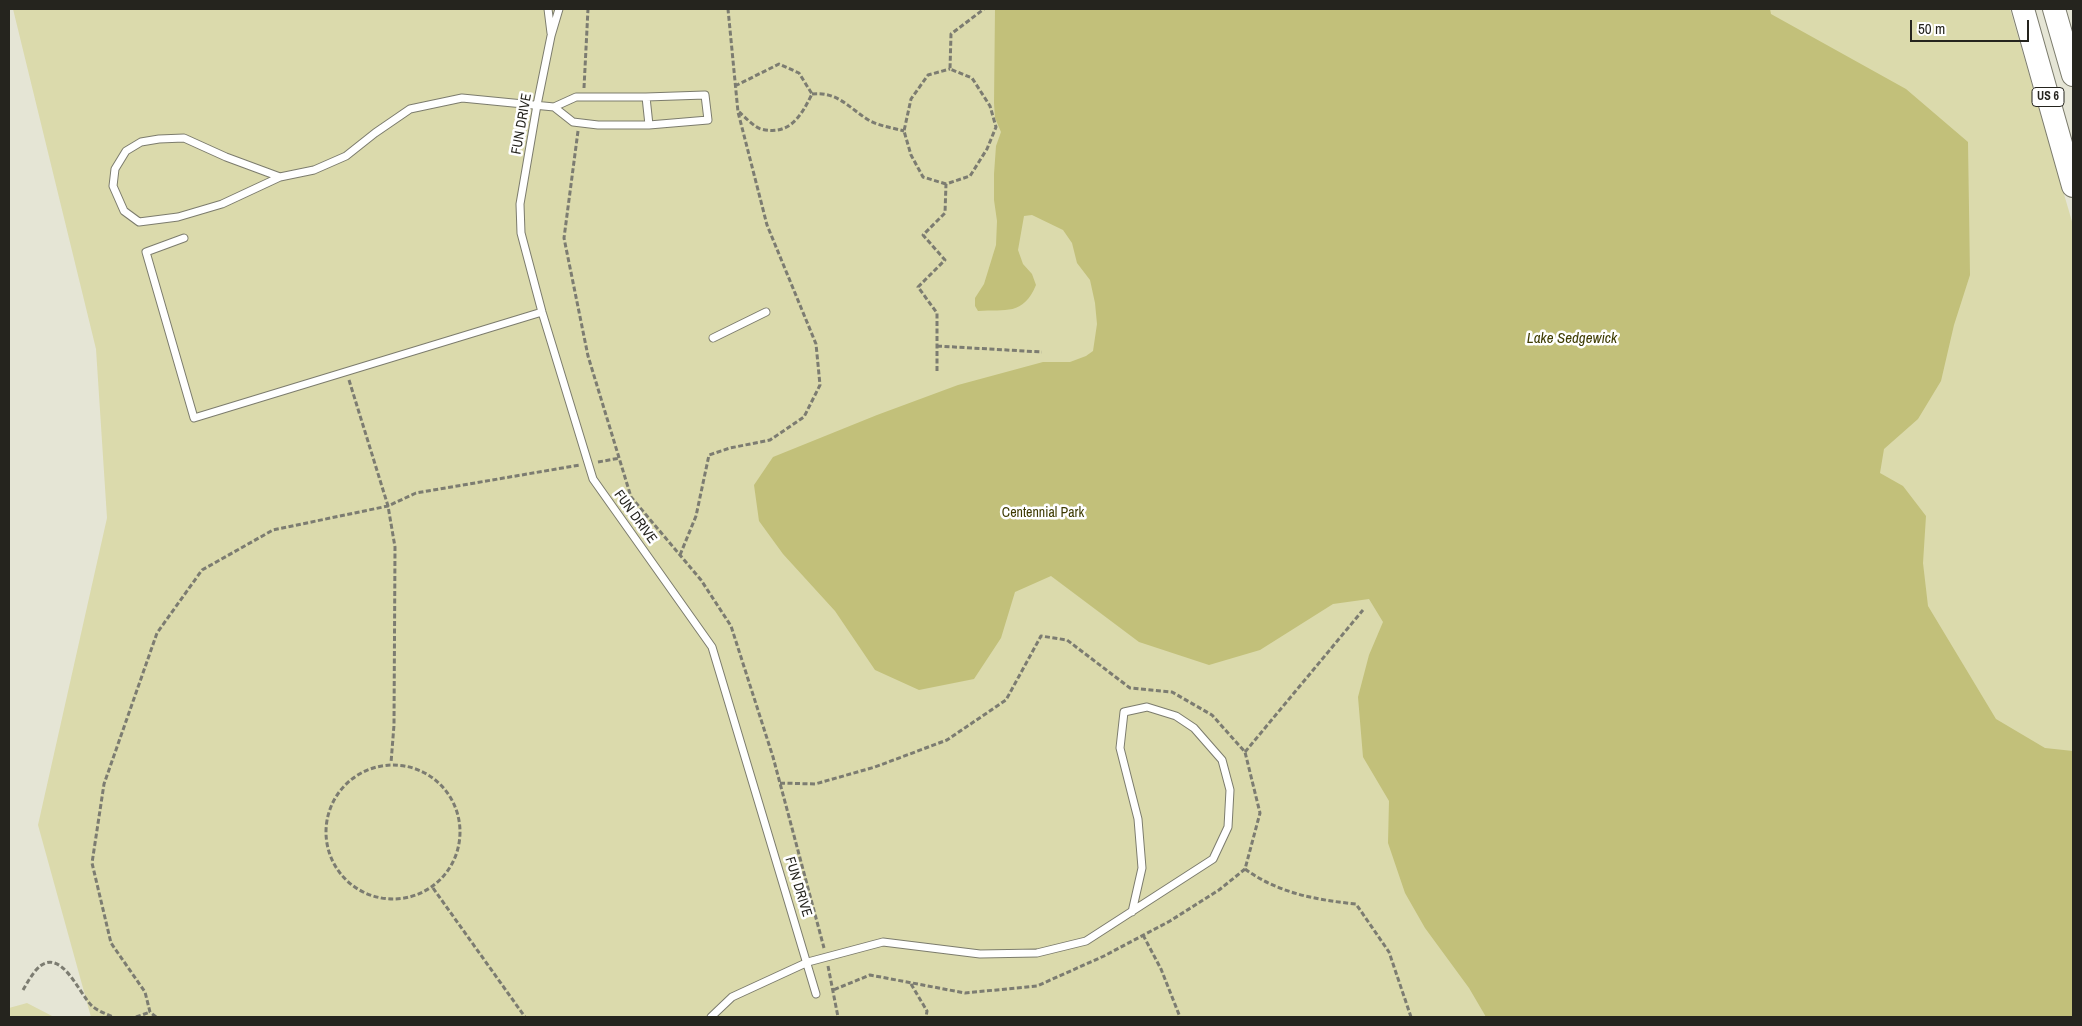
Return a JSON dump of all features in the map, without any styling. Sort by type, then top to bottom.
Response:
[{"type":"main road","name":"US 6","points":[[2022,9],[2073,186]]},
{"type":"main road","name":"US 6","points":[[2054,9],[2073,75]]},
{"type":"lane","name":"FUN DRIVE","points":[[548,9],[552,36]]},
{"type":"lane","name":"FUN DRIVE","points":[[559,9],[537,105],[520,204],[521,234],[542,312],[593,479],[712,647],[808,962],[816,994]]},
{"type":"lane","points":[[280,177],[226,157],[184,138],[159,138],[141,142],[126,150],[115,169],[113,186],[124,211],[139,222],[178,217],[222,204],[280,177],[314,170],[346,156],[374,134],[410,110],[462,98],[554,107],[576,97],[705,95],[708,120],[649,125],[579,123],[573,122],[554,107]]},
{"type":"lane","points":[[646,97],[649,125]]},
{"type":"lane","points":[[184,238],[146,252],[194,418],[542,312]]},
{"type":"lane","points":[[713,338],[766,312]]},
{"type":"lane","points":[[712,1017],[732,997],[808,962],[883,942],[980,954],[1037,953],[1086,941],[1132,912],[1213,859],[1228,827],[1230,790],[1222,760],[1194,728],[1176,716],[1148,707],[1124,712],[1120,748],[1138,819],[1142,868],[1132,912]]},
{"type":"path","points":[[583,97],[588,9]]},
{"type":"path","points":[[680,555],[696,516],[709,455],[730,448],[770,440],[804,417],[820,385],[816,344],[767,225],[738,112],[728,9]]},
{"type":"path","points":[[950,69],[951,34],[984,9]]},
{"type":"path","points":[[736,86],[779,64],[799,73],[812,94]]},
{"type":"path","points":[[950,69],[972,78],[990,106],[996,127],[987,149],[970,176],[946,184],[923,177],[911,155],[904,131],[911,99],[928,76],[950,69]]},
{"type":"path","points":[[812,94],[824,93],[842,100],[872,122],[904,131]]},
{"type":"path","points":[[738,112],[760,129],[783,130],[800,116],[812,94]]},
{"type":"path","points":[[579,123],[564,238],[588,356],[631,497],[701,580],[731,626],[780,783],[826,957],[838,1017]]},
{"type":"path","points":[[937,371],[937,313],[918,287],[946,260],[923,234],[945,213],[946,184]]},
{"type":"path","points":[[937,346],[1042,352]]},
{"type":"path","points":[[346,371],[388,506],[395,547],[394,725],[391,763]]},
{"type":"path","points":[[156,1017],[150,1012],[145,992],[111,943],[92,862],[104,784],[158,632],[202,570],[273,530],[388,506],[416,493],[620,458]]},
{"type":"path","points":[[1245,752],[1363,610]]},
{"type":"path","points":[[780,783],[815,784],[875,767],[947,740],[1006,700],[1041,636],[1067,640],[1130,688],[1172,692],[1212,715],[1245,752],[1260,813],[1245,869],[1219,890],[1143,935],[1104,956],[1037,986],[966,993],[870,975],[833,990]]},
{"type":"path","points":[[391,763],[417,767],[448,791],[459,813],[461,843],[449,872],[433,888],[410,898],[371,896],[343,878],[328,853],[326,822],[335,796],[354,775],[391,763]]},
{"type":"path","points":[[1245,869],[1262,882],[1311,899],[1356,904],[1390,952],[1411,1017]]},
{"type":"path","points":[[433,888],[525,1017]]},
{"type":"path","points":[[1143,935],[1161,969],[1180,1017]]},
{"type":"path","points":[[23,990],[40,966],[50,963],[60,965],[70,974],[92,1006],[113,1017]]},
{"type":"path","points":[[910,984],[926,1011],[926,1017]]},
{"type":"path","points":[[136,1017],[150,1012]]},
{"type":"green space","name":"Centennial Park","points":[[13,9],[2010,9],[2073,225],[2073,1017],[91,1017],[38,825],[107,518],[96,349]]},
{"type":"green space","points":[[27,1003],[54,1017],[9,1017],[9,1008]]},
{"type":"water","name":"Lake Sedgewick","points":[[995,9],[1770,9],[1771,14],[1906,89],[1968,142],[1970,275],[1954,325],[1941,381],[1918,419],[1884,449],[1880,473],[1903,486],[1926,516],[1923,563],[1928,606],[1996,719],[2045,748],[2073,751],[2073,1017],[1486,1017],[1469,988],[1425,928],[1405,893],[1388,843],[1389,801],[1363,757],[1358,697],[1369,655],[1383,622],[1369,599],[1333,604],[1260,650],[1209,665],[1139,642],[1051,576],[1015,592],[1001,638],[974,679],[919,690],[875,670],[835,611],[783,554],[759,521],[754,485],[773,457],[958,385],[1043,362],[1070,362],[1093,351],[1097,324],[1090,280],[1077,263],[1072,243],[1063,230],[1032,215],[1024,216],[1018,250],[1023,264],[1032,274],[1036,285],[1031,295],[1025,302],[1013,309],[978,311],[975,306],[975,298],[984,284],[996,245],[997,221],[994,200],[994,174],[996,146],[1001,132],[995,118],[994,103]]}]
